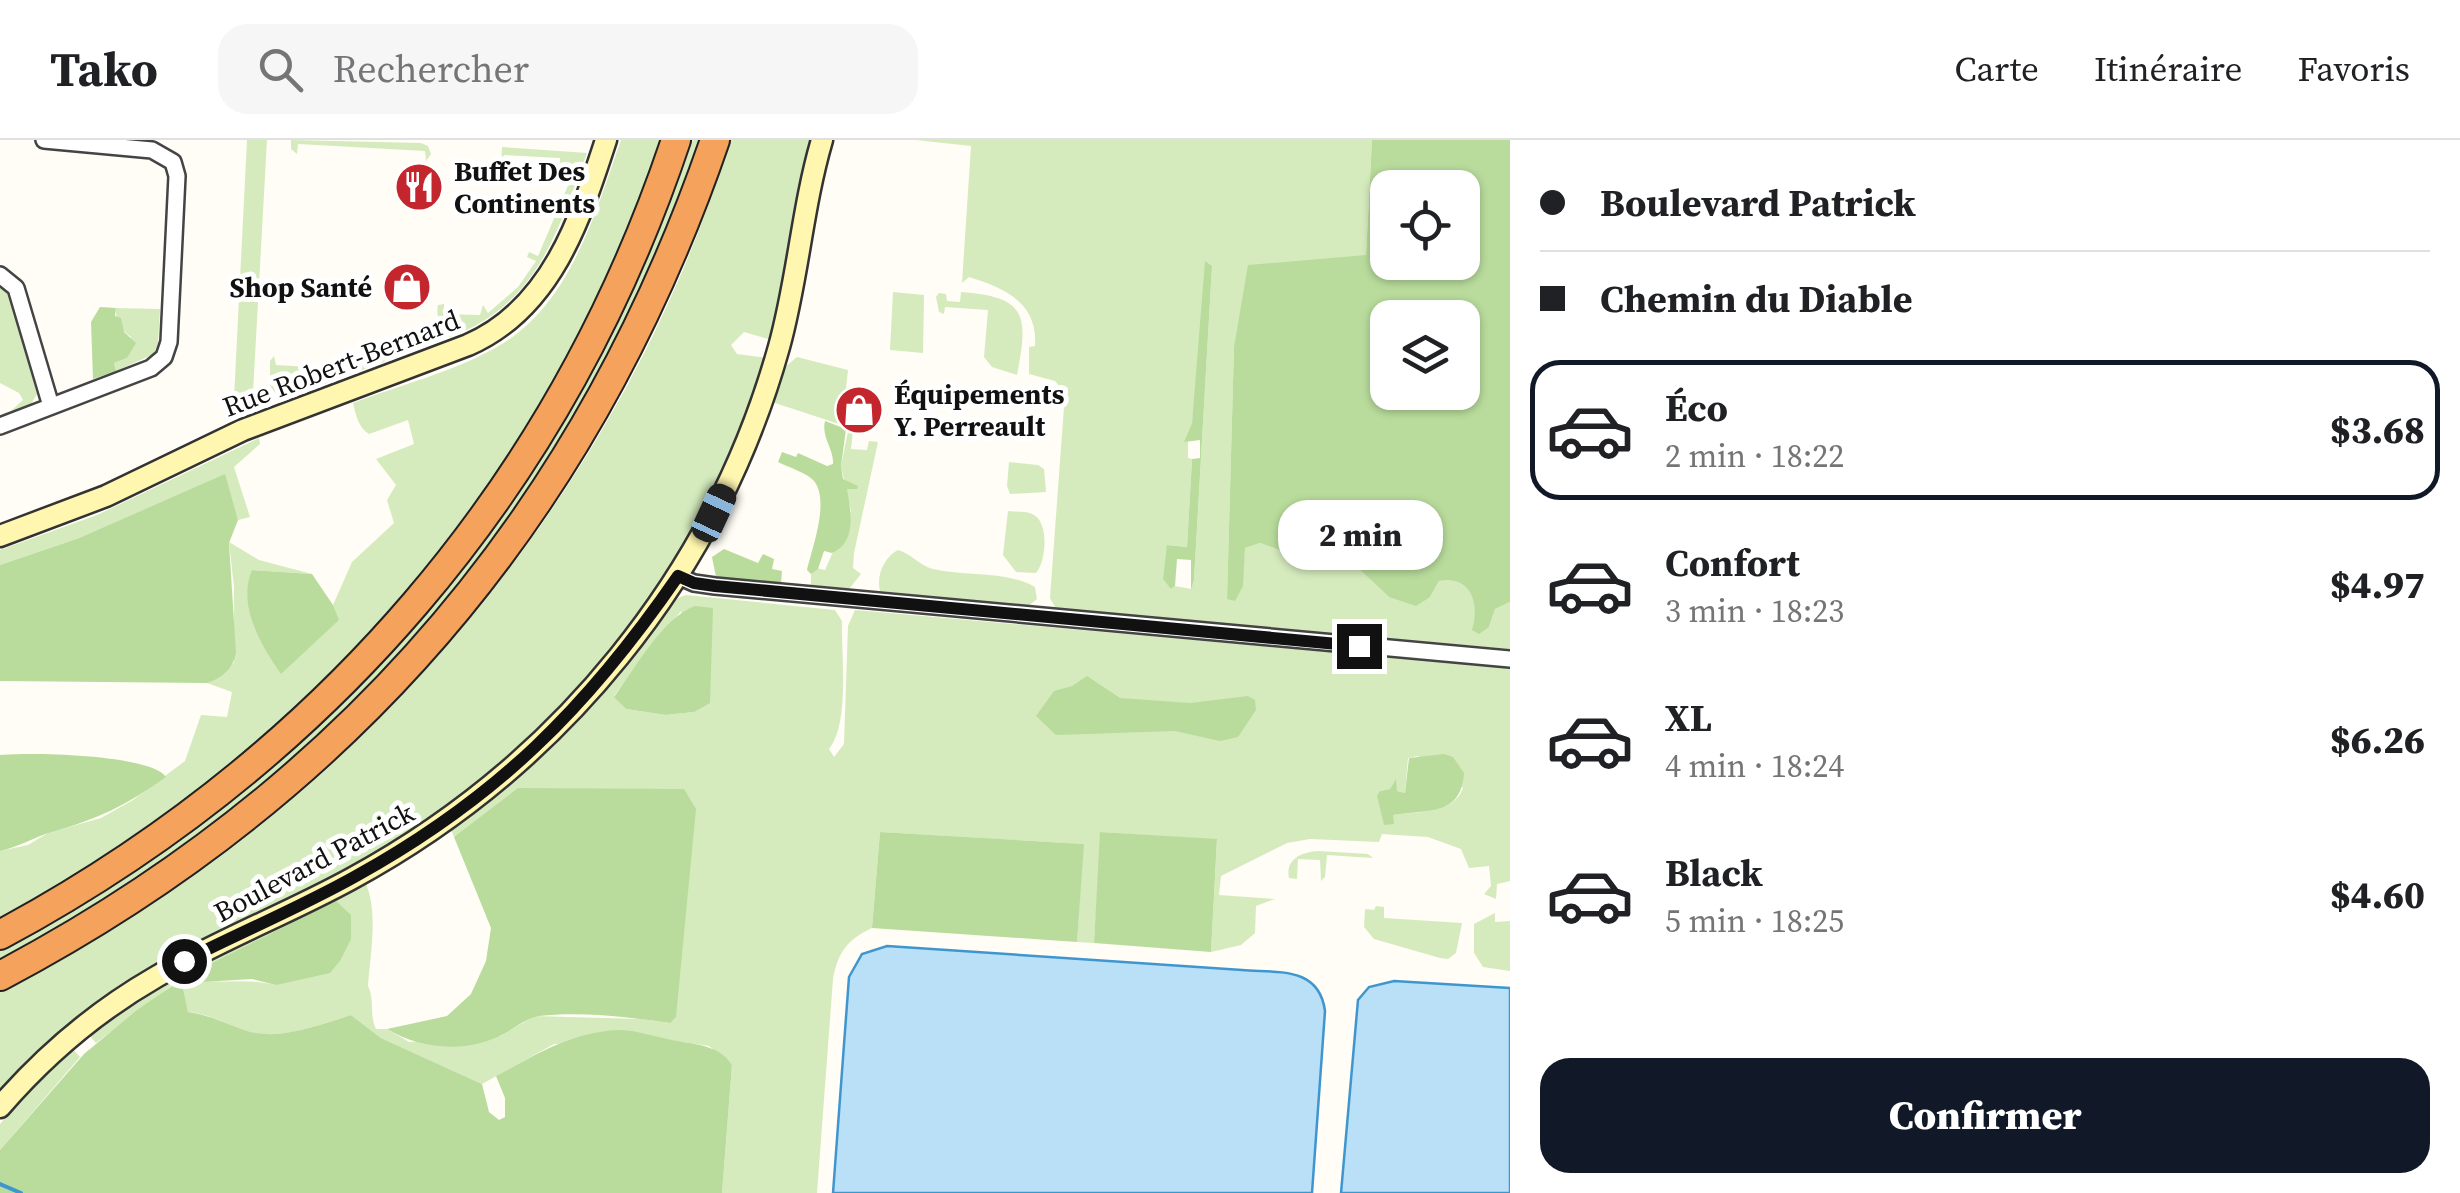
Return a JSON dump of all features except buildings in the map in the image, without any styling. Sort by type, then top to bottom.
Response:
[{"type":"highway","points":[[0,936],[128,860],[221,793],[305,720],[412,608],[504,486],[568,384],[632,255],[676,140]]},
{"type":"highway","points":[[0,976],[139,896],[232,830],[356,721],[435,637],[522,524],[603,396],[654,296],[715,140]]},
{"type":"street","points":[[0,426],[151,368],[167,351],[177,176],[170,158],[152,150],[44,140]]},
{"type":"street","name":"Rue Robert-Bernard","points":[[0,536],[106,496],[242,430],[499,330],[530,302],[554,268],[606,140]]},
{"type":"street","name":"Boulevard Patrick","points":[[0,1107],[66,1041],[126,996],[184,961],[386,860],[492,788],[586,698],[678,576],[724,493],[765,392],[784,331],[822,140]]},
{"type":"street","points":[[0,275],[16,288],[51,406]]},
{"type":"street","points":[[678,576],[715,586],[1510,659]]},
{"type":"green space","points":[[247,140],[267,140],[252,410],[233,418]]},
{"type":"green space","points":[[291,140],[421,143],[428,146],[431,154],[426,161],[425,151],[298,144],[297,154],[291,149]]},
{"type":"green space","points":[[621,140],[660,140],[613,262],[554,379],[485,490],[405,594],[316,689],[219,776],[113,852],[0,918],[0,851],[101,818],[133,800],[185,761],[201,715],[227,717],[232,692],[207,683],[225,673],[234,662],[234,587],[229,542],[259,560],[312,574],[252,570],[281,673],[338,620],[333,605],[352,562],[394,523],[387,500],[396,485],[376,459],[414,444],[408,420],[369,434],[360,424],[353,403],[463,364],[497,347],[544,308],[577,256]]},
{"type":"green space","points":[[688,140],[704,140],[673,227],[572,430],[555,445],[450,597],[364,695],[253,799],[145,880],[0,964],[0,948],[209,816],[257,778],[300,739],[436,596]]},
{"type":"green space","points":[[730,140],[811,140],[772,340],[744,332],[731,345],[737,354],[767,358],[734,444],[696,523],[652,596],[602,664],[545,725],[481,782],[410,833],[112,995],[35,1055],[0,1091],[0,992],[125,920],[243,839],[325,770],[402,695],[474,613],[540,526],[599,435],[651,340],[695,241]]},
{"type":"green space","points":[[916,140],[1372,140],[1366,255],[1234,347],[1227,599],[1242,586],[1245,548],[1260,543],[1327,567],[1358,568],[1389,597],[1430,597],[1439,581],[1459,582],[1474,601],[1473,630],[1489,627],[1495,609],[1510,602],[1510,649],[1056,609],[1050,598],[1065,393],[1055,381],[1029,374],[1029,347],[1035,346],[1031,318],[1025,308],[994,286],[969,277],[962,283],[971,146]],"holes":[[[1212,266],[1191,589],[1171,589],[1167,545],[1187,547],[1192,459],[1188,458],[1185,440],[1192,423]]]},
{"type":"green space","points":[[1372,140],[1510,140],[1510,602],[1495,609],[1489,627],[1479,634],[1472,630],[1475,611],[1471,594],[1459,583],[1439,581],[1430,597],[1416,606],[1389,597],[1358,568],[1328,567],[1260,543],[1245,548],[1243,586],[1235,601],[1227,599],[1234,347],[1248,265],[1366,255],[1370,178],[1370,280],[1480,280],[1480,170],[1370,170]]},
{"type":"green space","points":[[502,147],[587,153],[553,238],[524,286],[480,323],[450,337],[440,323],[438,305],[444,304],[444,314],[480,315],[483,305],[488,313],[518,287],[536,261],[527,257],[529,252],[538,256],[573,174],[560,168],[560,158],[504,155],[501,165]]},
{"type":"green space","points":[[1205,261],[1212,266],[1194,580],[1191,590],[1191,560],[1177,559],[1175,586],[1171,589],[1163,579],[1167,545],[1187,547],[1192,459],[1200,458],[1200,440],[1184,442],[1192,423]]},
{"type":"green space","points":[[0,284],[9,294],[37,394],[31,404],[11,411],[23,400],[19,393],[0,383]]},
{"type":"green space","points":[[893,292],[924,295],[923,353],[890,350]]},
{"type":"green space","points":[[961,292],[999,298],[1018,312],[1022,337],[1017,375],[992,367],[984,357],[988,310],[945,307],[944,314],[939,312],[939,293],[946,294],[947,301],[960,302]]},
{"type":"green space","points":[[100,307],[116,308],[115,316],[121,318],[124,332],[136,343],[127,358],[114,363],[116,371],[93,379],[91,322]]},
{"type":"green space","points":[[116,308],[160,309],[154,354],[116,371],[114,363],[127,358],[131,337],[119,325]]},
{"type":"green space","points":[[421,332],[428,340],[424,347],[289,397],[278,396],[270,386],[270,361],[274,356],[276,365],[345,369],[347,359],[354,367],[424,342]]},
{"type":"green space","points":[[797,357],[848,370],[842,425],[772,402],[784,368]]},
{"type":"green space","points":[[852,412],[851,449],[867,450],[869,441],[878,442],[854,553],[853,568],[861,574],[849,589],[811,586],[811,574],[816,568],[825,570],[851,511],[841,466]]},
{"type":"green space","points":[[825,421],[846,429],[843,479],[858,486],[847,489],[850,526],[845,542],[832,553],[824,551],[818,569],[811,574],[807,570],[818,525],[818,490],[811,478],[778,462],[782,452],[796,457],[798,453],[827,466],[833,464]]},
{"type":"green space","points":[[259,438],[260,444],[234,467],[250,517],[238,520],[224,475],[79,538],[0,565],[0,550],[97,515]]},
{"type":"green space","points":[[1009,462],[1044,469],[1046,492],[1010,494]]},
{"type":"green space","points":[[225,474],[238,520],[229,543],[236,653],[226,672],[207,683],[0,681],[0,565],[79,538]]},
{"type":"green space","points":[[1008,511],[1032,514],[1042,525],[1044,551],[1036,573],[1016,572],[1003,555]]},
{"type":"green space","points":[[724,549],[758,563],[763,554],[774,559],[772,569],[782,571],[781,584],[716,577],[712,557]]},
{"type":"green space","points":[[898,550],[933,569],[1023,582],[1035,587],[1037,599],[1027,607],[880,591],[882,568]]},
{"type":"green space","points":[[252,570],[312,574],[339,620],[281,674],[259,638],[249,611],[248,583]]},
{"type":"green space","points":[[686,595],[835,610],[842,621],[843,688],[840,723],[829,749],[834,757],[844,744],[848,626],[855,610],[1510,668],[1510,881],[1497,884],[1496,899],[1484,894],[1491,886],[1489,866],[1469,868],[1461,849],[1428,837],[1382,834],[1379,842],[1310,839],[1287,843],[1221,876],[1219,895],[1275,899],[1256,906],[1255,933],[1241,945],[1211,952],[1217,840],[1101,832],[1094,943],[1077,942],[1083,844],[880,832],[872,928],[845,948],[833,979],[817,1193],[722,1193],[732,1065],[709,1046],[670,1040],[554,1044],[482,1084],[381,1038],[351,1015],[268,1035],[188,1012],[179,980],[96,1043],[89,1035],[188,971],[365,882],[372,906],[368,986],[376,1029],[387,1029],[409,1042],[501,1036],[534,1016],[670,1023],[478,821],[454,837],[451,830],[507,788],[576,722],[678,598]],"holes":[[[681,611],[694,712],[666,715],[626,709],[614,696]],[[1418,756],[1463,788],[1458,797],[1433,810],[1393,815],[1380,791],[1390,789],[1396,780],[1396,791],[1405,793],[1408,758]],[[336,902],[276,985],[181,979]]]},
{"type":"green space","points":[[695,606],[713,608],[710,703],[694,712],[666,715],[626,709],[614,697],[661,633]]},
{"type":"green space","points":[[1087,676],[1120,698],[1190,703],[1248,696],[1255,700],[1256,710],[1238,737],[1220,741],[1175,731],[1056,735],[1036,716],[1054,691]]},
{"type":"green space","points":[[1444,754],[1453,757],[1464,773],[1457,797],[1430,811],[1393,815],[1394,824],[1384,825],[1377,796],[1380,791],[1390,789],[1396,779],[1397,791],[1405,793],[1409,758]]},
{"type":"green space","points":[[0,755],[114,759],[155,769],[166,777],[98,816],[0,851]]},
{"type":"green space","points":[[518,788],[684,789],[696,809],[676,1017],[670,1023],[588,1014],[539,1016],[490,1040],[460,1046],[430,1045],[387,1029],[447,1016],[471,994],[486,961],[491,928],[454,837]]},
{"type":"green space","points":[[880,832],[1084,844],[1077,942],[872,928]]},
{"type":"green space","points":[[1100,832],[1217,839],[1211,952],[1094,943]]},
{"type":"green space","points":[[1318,851],[1368,854],[1373,858],[1327,855],[1321,881],[1320,860],[1298,859],[1297,879],[1289,878],[1292,861]]},
{"type":"green space","points":[[336,901],[351,915],[351,939],[330,973],[276,985],[252,979],[181,980],[188,1012],[268,1034],[297,1031],[351,1015],[381,1038],[482,1084],[489,1112],[499,1120],[505,1117],[505,1098],[496,1076],[569,1040],[626,1030],[708,1047],[732,1065],[722,1193],[0,1193],[0,1150],[84,1054],[137,1010],[188,975]]},
{"type":"green space","points":[[1376,906],[1384,907],[1384,918],[1462,923],[1456,953],[1448,959],[1440,958],[1374,939],[1364,927],[1365,909],[1374,910]]},
{"type":"green space","points":[[1495,913],[1495,922],[1510,921],[1510,971],[1483,967],[1474,953],[1474,924]]},
{"type":"green space","points":[[73,1049],[80,1057],[0,1150],[0,1124]]},
{"type":"water","points":[[887,946],[1269,971],[1306,979],[1321,996],[1325,1011],[1312,1193],[833,1193],[849,977],[862,954]]},
{"type":"water","points":[[1394,981],[1510,988],[1510,1193],[1341,1193],[1358,1000],[1369,987]]},
{"type":"waterway","points":[[0,1184],[21,1193]]},
{"type":"place","name":"Buffet Des Continents","points":[[419,187]]},
{"type":"place","name":"Shop Santé","points":[[407,287]]},
{"type":"place","name":"Équipements Y. Perreault","points":[[859,410]]},
{"type":"route","points":[[184,961],[358,876],[492,788],[586,698],[678,576],[715,586],[1359,646]]}]
